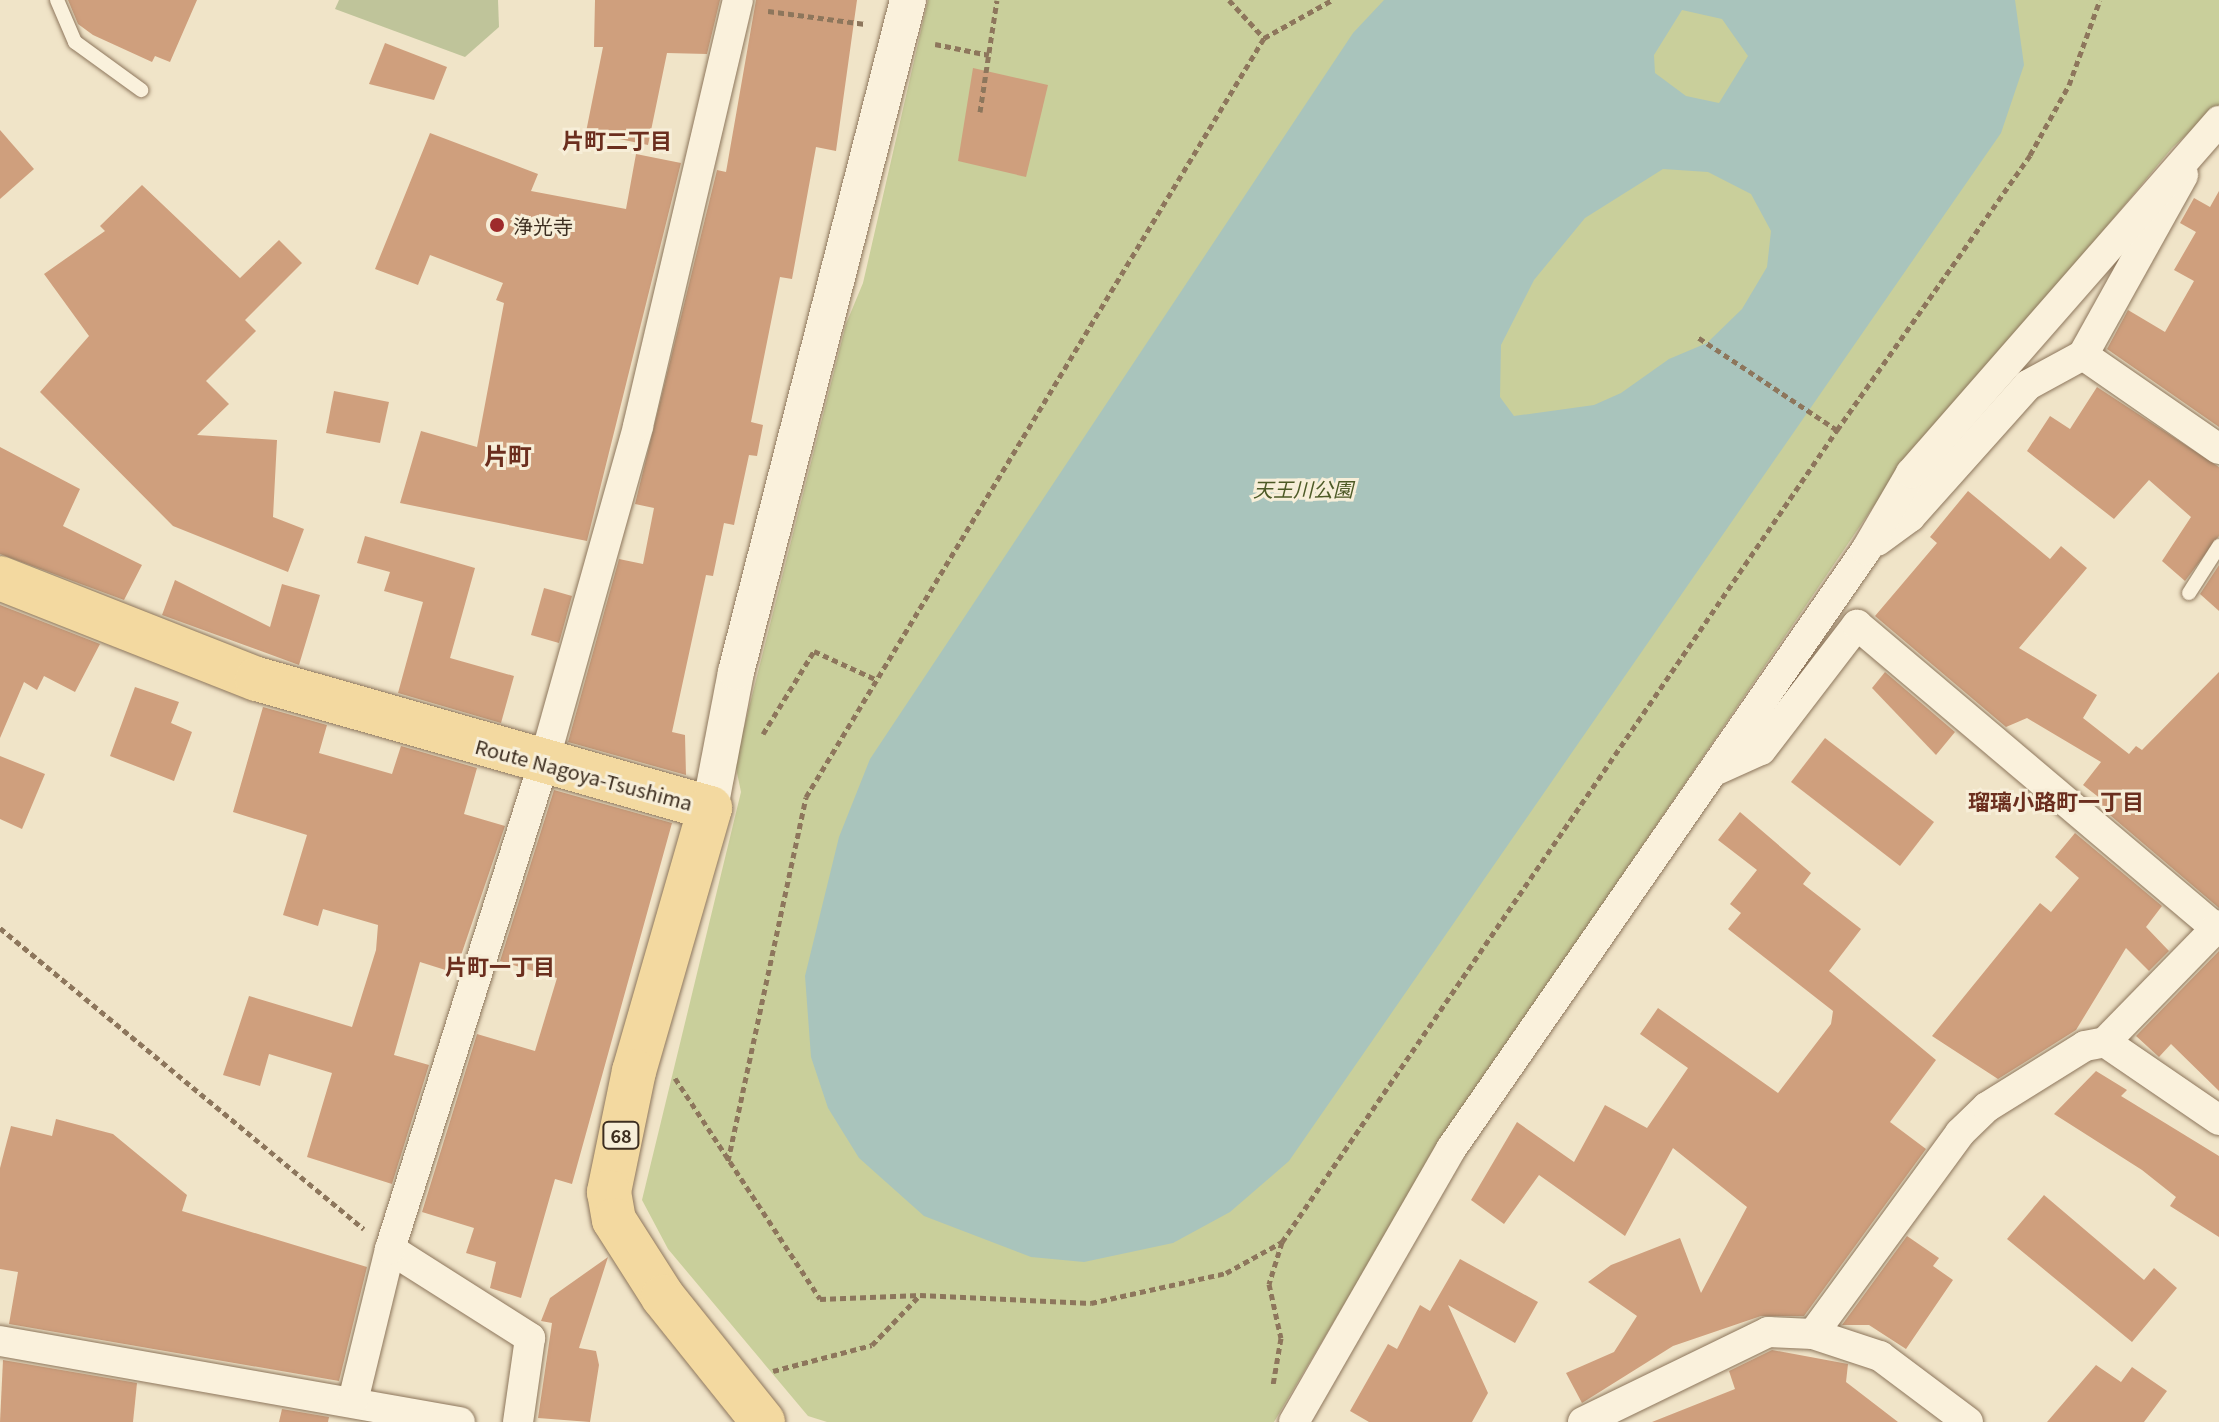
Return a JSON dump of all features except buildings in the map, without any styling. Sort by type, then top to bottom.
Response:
[{"type":"main road","name":"Route Nagoya-Tsushima","points":[[0,578],[257,679],[543,765],[710,808],[645,1030],[609,1192],[614,1220],[730,1383],[763,1422]]},
{"type":"street","points":[[347,1408],[390,1249],[543,765],[638,426],[737,3]]},
{"type":"street","points":[[710,808],[736,672],[903,22]]},
{"type":"street","points":[[1866,550],[1910,517],[2028,385],[2083,355],[2213,132]]},
{"type":"street","points":[[1294,1422],[1451,1149],[1866,550],[1911,473],[2213,132]]},
{"type":"street","points":[[2083,355],[2219,449]]},
{"type":"street","points":[[1712,772],[1761,750],[1857,625],[2217,926],[2105,1042],[2085,1046],[1987,1107],[1960,1133],[1813,1334]]},
{"type":"street","points":[[2105,1042],[2219,1120]]},
{"type":"street","points":[[390,1249],[530,1338],[518,1422]]},
{"type":"street","points":[[1583,1422],[1768,1332],[1813,1334],[1880,1356],[1968,1422]]},
{"type":"street","points":[[0,1341],[347,1408],[460,1422]]},
{"type":"lane","points":[[57,0],[75,42],[141,90]]},
{"type":"lane","points":[[2189,593],[2219,546]]},
{"type":"path","points":[[980,112],[997,0]]},
{"type":"path","points":[[1229,0],[1264,38]]},
{"type":"path","points":[[728,1161],[806,797],[1264,38],[1332,0]]},
{"type":"path","points":[[1268,1397],[1281,1338],[1269,1284],[1282,1242],[1837,430],[2030,155],[2069,85],[2100,0]]},
{"type":"path","points":[[737,3],[903,22],[989,55]]},
{"type":"path","points":[[1696,336],[1837,430]]},
{"type":"path","points":[[759,742],[814,651],[877,680]]},
{"type":"path","points":[[0,928],[265,1154],[390,1249]]},
{"type":"path","points":[[645,1030],[820,1299],[920,1295],[1091,1303],[1226,1273],[1282,1242]]},
{"type":"path","points":[[730,1383],[872,1345],[920,1295]]},
{"type":"green space","points":[[339,0],[498,0],[499,27],[465,57],[335,9]]},
{"type":"green space","name":"天王川公園","points":[[928,0],[2219,0],[2219,105],[2172,148],[1873,507],[1440,1143],[1274,1422],[827,1422],[808,1416],[668,1249],[642,1200],[741,792],[735,763],[846,324],[863,283]]},
{"type":"water","points":[[1384,0],[2015,0],[2024,65],[2001,133],[1289,1161],[1230,1212],[1173,1243],[1084,1262],[1031,1257],[924,1216],[859,1158],[828,1108],[811,1057],[805,976],[839,837],[870,759],[1353,33]],"holes":[[[1682,10],[1722,19],[1748,56],[1719,103],[1686,96],[1655,73],[1654,55]],[[1663,169],[1708,172],[1751,194],[1771,231],[1767,267],[1742,309],[1707,343],[1669,359],[1621,393],[1594,405],[1514,416],[1500,397],[1501,345],[1534,280],[1585,218]]]},
{"type":"place","name":"浄光寺","points":[[497,225]]},
{"type":"district","name":"片町二丁目","points":[[617,140]]},
{"type":"district","name":"片町","points":[[508,455]]},
{"type":"district","name":"瑠璃小路町一丁目","points":[[2056,801]]},
{"type":"district","name":"片町一丁目","points":[[500,966]]}]
